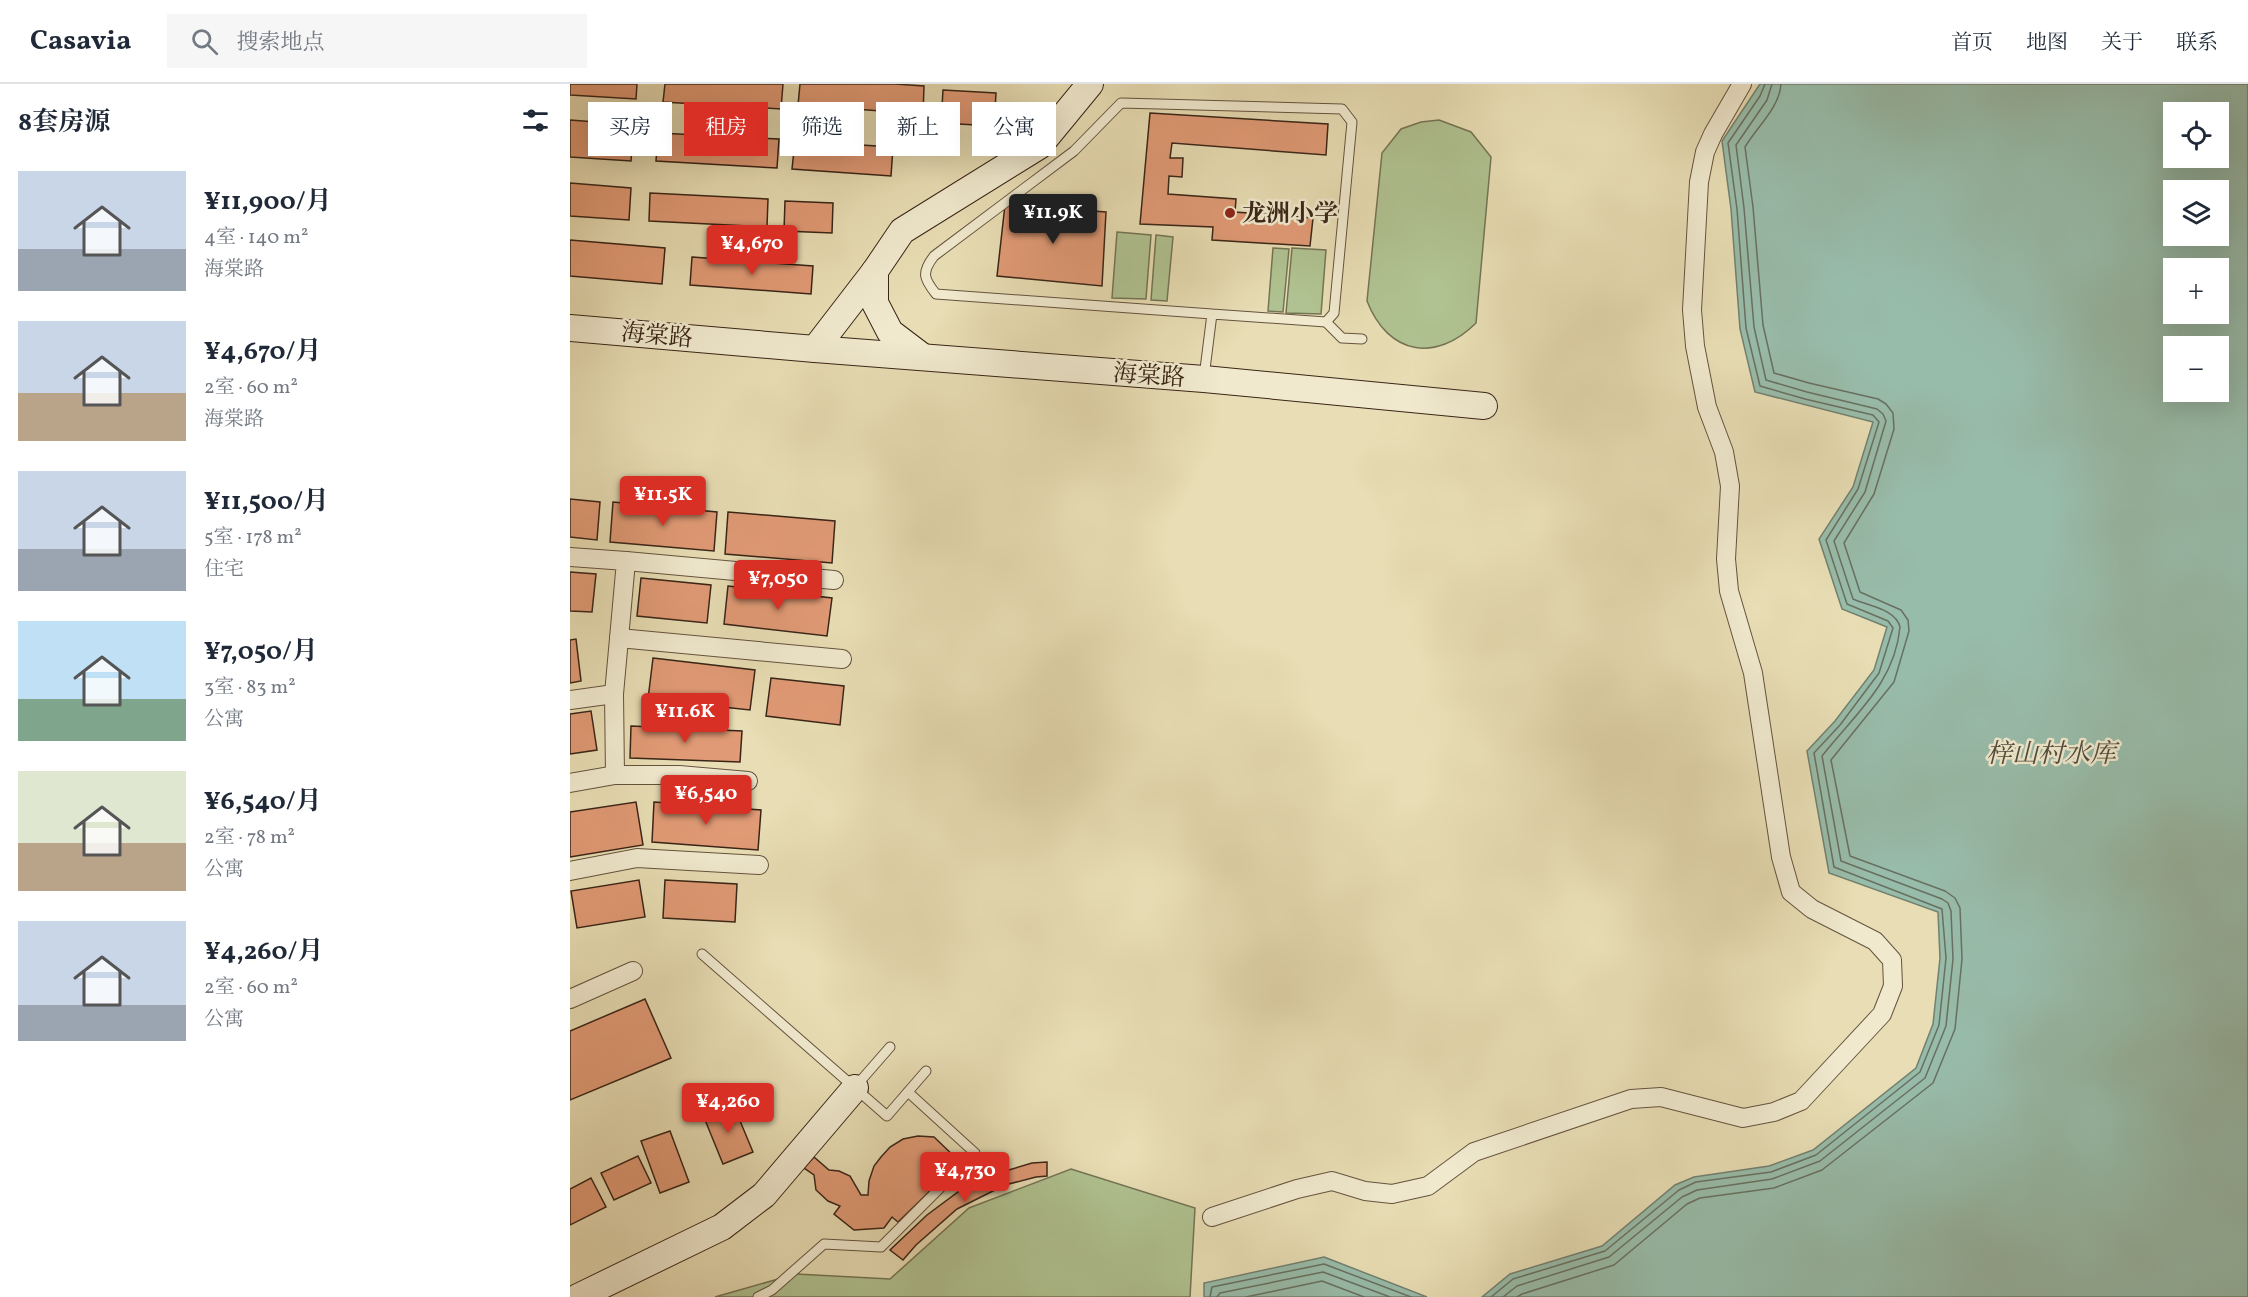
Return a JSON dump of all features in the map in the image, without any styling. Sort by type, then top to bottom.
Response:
[{"type":"street","points":[[815,349],[875,271],[902,231],[1039,146],[1090,84]]},
{"type":"street","points":[[1212,1217],[1297,1189],[1332,1181],[1365,1191],[1392,1194],[1428,1186],[1474,1152],[1631,1099],[1661,1097],[1743,1118],[1774,1112],[1801,1101],[1882,1014],[1893,986],[1892,960],[1875,941],[1812,909],[1791,892],[1781,857],[1753,673],[1729,591],[1726,560],[1730,486],[1724,452],[1707,407],[1695,346],[1692,310],[1699,182],[1705,152],[1742,84]]},
{"type":"street","points":[[875,271],[875,303],[890,332],[922,357]]},
{"type":"street","name":"海棠路","points":[[570,327],[815,349],[1204,379],[1484,406]]},
{"type":"street","points":[[570,557],[834,580]]},
{"type":"street","points":[[615,775],[614,694],[626,561]]},
{"type":"street","points":[[619,638],[842,659]]},
{"type":"street","points":[[570,700],[614,694]]},
{"type":"street","points":[[570,783],[615,775],[679,775],[748,781]]},
{"type":"street","points":[[570,871],[637,858],[759,865]]},
{"type":"street","points":[[570,999],[633,971]]},
{"type":"street","points":[[578,1297],[722,1227],[764,1195],[855,1088]]},
{"type":"lane","points":[[1326,322],[1334,313],[1352,122],[1342,110],[1121,104],[1074,151],[934,256],[926,267],[925,280],[936,294],[1326,322],[1342,338],[1362,339]]},
{"type":"lane","points":[[1204,379],[1212,314]]},
{"type":"lane","points":[[702,954],[887,1116],[926,1071]]},
{"type":"lane","points":[[855,1088],[890,1047]]},
{"type":"lane","points":[[758,1297],[772,1290],[824,1244],[881,1247],[975,1152],[908,1092]]},
{"type":"shaded area","points":[[1439,120],[1471,132],[1491,157],[1476,323],[1461,336],[1445,344],[1429,348],[1414,347],[1400,342],[1387,333],[1376,319],[1367,301],[1382,153],[1401,129],[1421,122]]},
{"type":"shaded area","points":[[1117,232],[1151,235],[1146,299],[1112,298]]},
{"type":"shaded area","points":[[1156,235],[1173,237],[1167,301],[1151,300]]},
{"type":"shaded area","points":[[1273,248],[1289,249],[1283,312],[1268,311]]},
{"type":"shaded area","points":[[1292,248],[1326,250],[1321,314],[1286,313]]},
{"type":"shaded area","points":[[1071,1169],[1195,1208],[1190,1297],[715,1297],[796,1274],[890,1279],[969,1208]]},
{"type":"water","name":"梓山村水库","points":[[1760,84],[2248,84],[2248,1297],[1482,1297],[1510,1274],[1602,1246],[1675,1185],[1694,1177],[1769,1166],[1813,1150],[1916,1068],[1933,1024],[1940,958],[1938,912],[1829,873],[1807,751],[1835,721],[1874,670],[1887,627],[1842,609],[1819,539],[1853,487],[1873,422],[1755,392],[1740,329],[1731,209],[1722,141]]},
{"type":"water","points":[[1324,1257],[1427,1297],[1204,1297],[1204,1283]]},
{"type":"building","points":[[570,84],[637,84],[636,99],[570,95]]},
{"type":"building","points":[[665,84],[783,84],[780,109],[768,108],[768,102],[663,102]]},
{"type":"building","points":[[800,84],[924,86],[923,102],[876,102],[876,111],[864,110],[864,102],[798,102]]},
{"type":"building","points":[[943,90],[996,93],[995,102],[972,102],[972,125],[960,124],[960,102],[942,102]]},
{"type":"building","points":[[1150,113],[1328,124],[1326,155],[1172,143],[1170,158],[1183,158],[1182,177],[1169,176],[1168,194],[1236,199],[1235,212],[1313,218],[1310,246],[1212,240],[1213,227],[1140,224]]},
{"type":"building","points":[[570,120],[588,121],[588,156],[631,156],[631,161],[570,157]]},
{"type":"building","points":[[672,134],[684,134],[684,156],[768,156],[768,138],[779,139],[777,168],[656,161],[656,156],[672,156]]},
{"type":"building","points":[[864,145],[876,146],[876,156],[892,156],[891,176],[792,169],[793,156],[864,156]]},
{"type":"building","points":[[570,183],[631,188],[629,220],[570,216]]},
{"type":"building","points":[[650,193],[768,199],[767,227],[649,221]]},
{"type":"building","points":[[785,201],[833,203],[832,233],[784,231]]},
{"type":"building","points":[[1005,205],[1106,212],[1102,286],[997,276]]},
{"type":"building","points":[[570,240],[665,248],[662,284],[570,276]]},
{"type":"building","points":[[692,257],[813,266],[811,294],[690,285]]},
{"type":"building","points":[[570,499],[600,502],[597,540],[570,537]]},
{"type":"building","points":[[613,502],[717,512],[714,551],[610,542]]},
{"type":"building","points":[[728,512],[835,521],[832,563],[725,554]]},
{"type":"building","points":[[570,572],[596,574],[592,612],[570,611]]},
{"type":"building","points":[[641,578],[711,585],[707,623],[637,616]]},
{"type":"building","points":[[728,586],[832,598],[827,636],[724,624]]},
{"type":"building","points":[[576,639],[581,681],[570,683],[570,640]]},
{"type":"building","points":[[653,658],[755,670],[750,710],[648,699]]},
{"type":"building","points":[[771,678],[844,686],[840,725],[766,716]]},
{"type":"building","points":[[591,711],[597,750],[570,754],[570,714]]},
{"type":"building","points":[[631,726],[742,731],[740,762],[630,758]]},
{"type":"building","points":[[636,802],[643,845],[570,857],[570,812]]},
{"type":"building","points":[[654,802],[761,810],[758,850],[652,842]]},
{"type":"building","points":[[639,880],[645,917],[577,928],[571,891]]},
{"type":"building","points":[[665,880],[737,884],[735,922],[663,918]]},
{"type":"building","points":[[645,999],[671,1058],[570,1100],[570,1031]]},
{"type":"building","points":[[733,1104],[753,1152],[723,1164],[703,1115]]},
{"type":"building","points":[[670,1131],[689,1182],[660,1193],[641,1141]]},
{"type":"building","points":[[918,1136],[934,1137],[960,1162],[898,1222],[892,1217],[884,1228],[854,1230],[834,1214],[840,1206],[828,1201],[816,1190],[814,1175],[804,1168],[814,1157],[829,1170],[850,1176],[861,1195],[868,1195],[869,1181],[874,1166],[881,1157],[890,1147],[903,1139]]},
{"type":"building","points":[[638,1156],[651,1183],[614,1200],[601,1173]]},
{"type":"building","points":[[1047,1162],[1047,1176],[1005,1185],[957,1209],[916,1245],[903,1260],[890,1250],[927,1215],[958,1192],[1002,1172],[1032,1163]]},
{"type":"building","points":[[591,1178],[606,1207],[570,1225],[570,1189]]},
{"type":"place","name":"龙洲小学","points":[[1230,213]]}]
